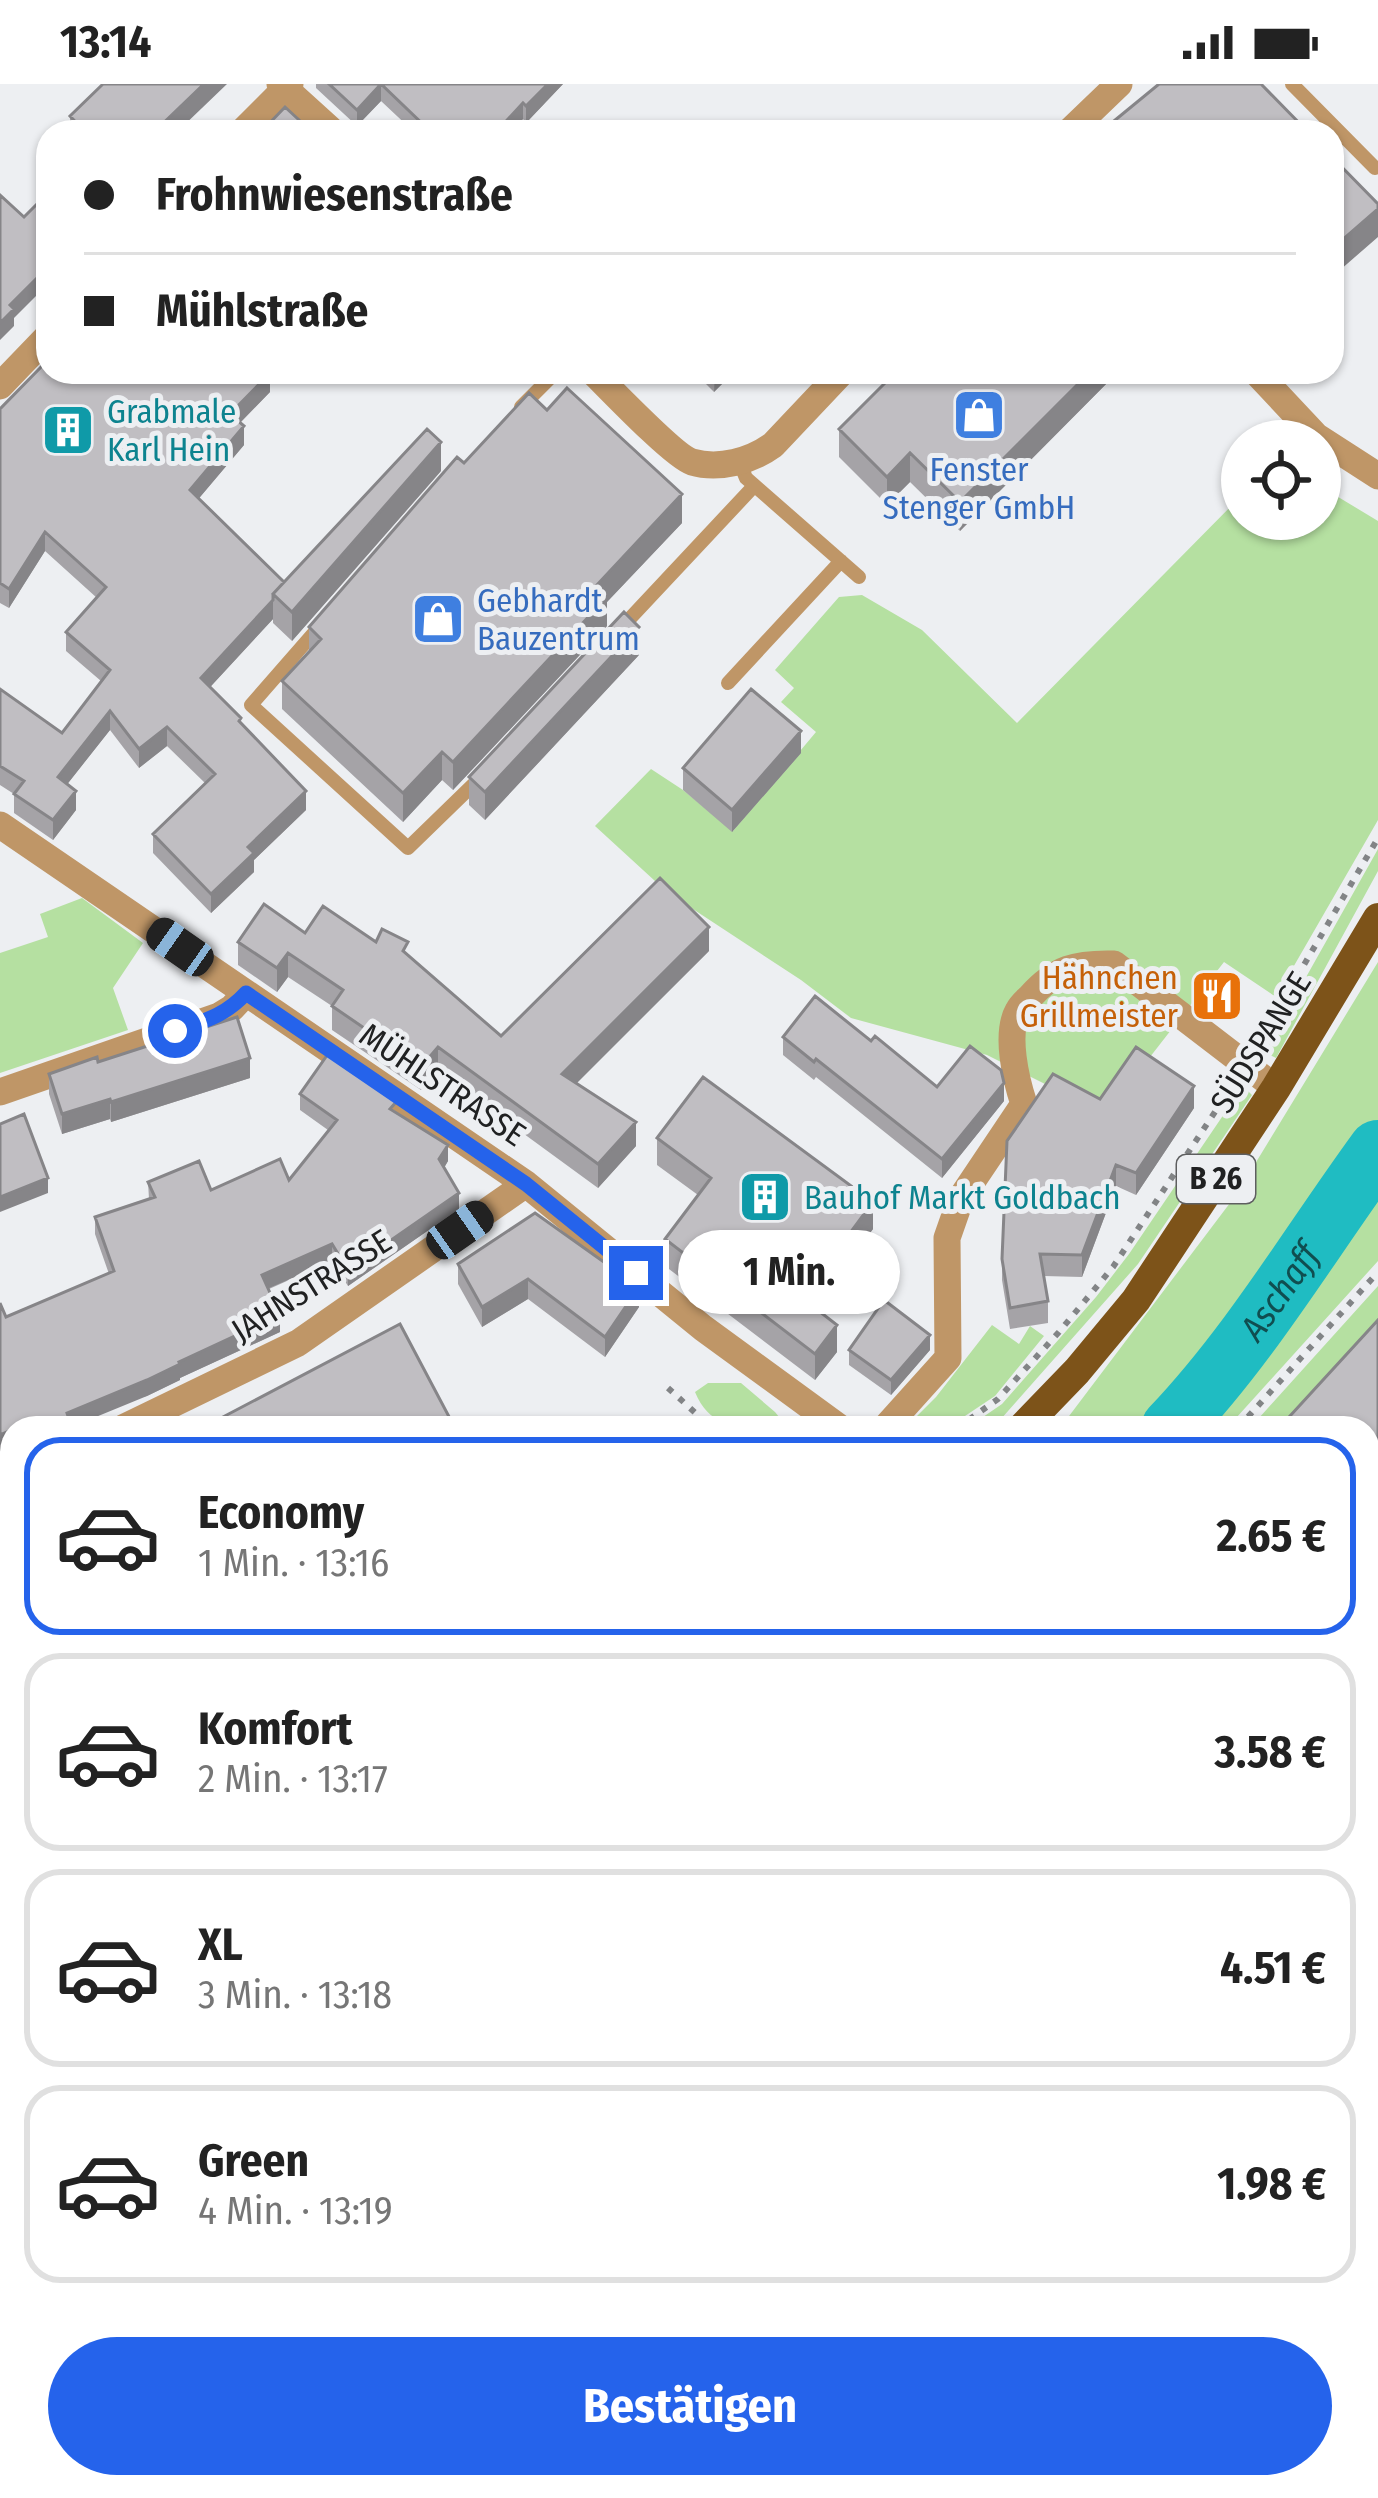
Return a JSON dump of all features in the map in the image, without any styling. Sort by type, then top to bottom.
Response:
[{"type":"main road","name":"SÜDSPANGE","points":[[1034,1416],[1136,1300],[1276,1088],[1378,918]]},
{"type":"street","points":[[1082,120],[1119,84]]},
{"type":"street","points":[[253,120],[285,86],[320,120]]},
{"type":"street","points":[[0,386],[36,348]]},
{"type":"street","points":[[606,384],[687,461],[746,474],[831,384]]},
{"type":"street","points":[[1267,384],[1316,436],[1378,476]]},
{"type":"street","name":"MÜHLSTRASSE","points":[[0,825],[526,1184],[703,1328],[822,1416]]},
{"type":"street","points":[[897,1416],[948,1358],[947,1238],[961,1198],[1024,1104],[1013,1046],[1016,1013],[1058,971],[1087,963],[1114,964],[1276,1088]]},
{"type":"street","points":[[0,1092],[219,1016],[246,993]]},
{"type":"street","name":"JAHNSTRASSE","points":[[148,1416],[298,1343],[526,1184]]},
{"type":"lane","points":[[1292,84],[1328,120]]},
{"type":"lane","points":[[1344,137],[1375,168]]},
{"type":"lane","points":[[510,418],[544,384]]},
{"type":"lane","points":[[616,634],[746,474],[859,577]]},
{"type":"lane","points":[[728,683],[841,561]]},
{"type":"lane","points":[[330,614],[251,704],[268,721],[408,848],[492,765]]},
{"type":"path","points":[[975,1416],[998,1400],[1113,1268],[1299,978],[1378,838]]},
{"type":"path","points":[[1249,1416],[1378,1272]]},
{"type":"path","points":[[668,1388],[699,1416]]},
{"type":"green space","points":[[1341,499],[1378,521],[1378,820],[1276,997],[1224,962],[1143,1066],[1097,1110],[987,1055],[851,1018],[667,892],[595,826],[651,769],[733,831],[816,732],[781,702],[794,688],[775,670],[839,597],[862,595],[922,630],[1017,723],[1221,516],[1221,540],[1341,540]]},
{"type":"green space","points":[[1378,849],[1378,871],[1276,1058],[1264,1052]]},
{"type":"green space","points":[[82,898],[143,943],[113,988],[128,1030],[0,1073],[0,953],[48,937],[40,914]]},
{"type":"green space","points":[[1378,962],[1378,1261],[1238,1416],[1069,1416],[1236,1195]]},
{"type":"green space","points":[[1243,1086],[1252,1095],[1138,1264],[1004,1416],[984,1416],[1002,1404],[1129,1254]]},
{"type":"green space","points":[[1378,1286],[1378,1328],[1297,1416],[1261,1416]]},
{"type":"green space","points":[[992,1325],[1019,1344],[1030,1326],[1044,1336],[995,1396],[965,1416],[917,1416]]},
{"type":"green space","points":[[708,1383],[741,1383],[778,1416],[713,1416],[695,1392]]},
{"type":"building","points":[[103,84],[204,84],[166,120],[74,120],[70,116]]},
{"type":"building","points":[[329,84],[381,84],[357,110]]},
{"type":"building","points":[[381,84],[548,84],[507,120],[419,120]]},
{"type":"building","points":[[1159,84],[1261,84],[1296,120],[1115,120]]},
{"type":"building","points":[[285,107],[299,120],[273,120]]},
{"type":"building","points":[[1344,169],[1378,204],[1344,239]]},
{"type":"building","points":[[0,195],[24,217],[36,205],[36,279],[10,305],[14,309],[0,323]]},
{"type":"building","points":[[36,372],[36,384],[259,384],[230,414],[244,426],[190,490],[284,582],[201,678],[306,791],[248,847],[254,853],[211,894],[153,834],[215,774],[167,727],[139,749],[110,711],[58,777],[76,791],[53,820],[14,794],[24,781],[0,766],[0,689],[62,733],[110,670],[66,632],[106,587],[45,532],[9,589],[0,583],[0,409]]},
{"type":"building","name":"Fenster Stenger GmbH","points":[[884,384],[1078,384],[960,502],[910,453],[887,477],[839,429]]},
{"type":"building","name":"Gebhardt Bauzentrum","points":[[567,388],[682,494],[596,586],[607,597],[453,762],[442,752],[403,793],[282,681],[321,639],[309,627],[457,457],[464,463],[529,393],[547,410]]},
{"type":"building","points":[[427,429],[441,442],[292,612],[273,594]]},
{"type":"building","points":[[624,612],[639,627],[485,792],[469,777]]},
{"type":"building","points":[[751,689],[801,731],[732,810],[683,768]]},
{"type":"building","points":[[660,878],[709,927],[562,1074],[636,1122],[598,1164],[438,1047],[421,1067],[332,1006],[343,990],[288,953],[277,968],[238,942],[264,904],[305,933],[323,906],[376,942],[382,929],[408,942],[403,951],[501,1036]]},
{"type":"building","points":[[815,996],[871,1041],[875,1036],[937,1087],[970,1046],[1001,1070],[1004,1083],[942,1159],[783,1037]]},
{"type":"building","points":[[237,1017],[250,1058],[62,1114],[49,1074]]},
{"type":"building","points":[[1136,1047],[1194,1086],[1136,1173],[1116,1165],[1082,1255],[1040,1254],[1048,1301],[1010,1308],[1002,1259],[1007,1141],[1053,1074],[1100,1099]]},
{"type":"building","points":[[328,1054],[397,1101],[390,1109],[448,1145],[439,1159],[459,1193],[348,1270],[332,1244],[262,1275],[280,1315],[180,1364],[68,1416],[0,1416],[0,1303],[6,1317],[114,1271],[95,1217],[155,1197],[148,1182],[199,1161],[211,1190],[280,1159],[289,1180],[337,1120],[300,1094]]},
{"type":"building","points":[[703,1077],[873,1202],[802,1298],[837,1325],[815,1354],[665,1239],[711,1178],[657,1138]]},
{"type":"building","points":[[24,1114],[48,1178],[0,1197],[0,1124]]},
{"type":"building","points":[[535,1213],[639,1287],[605,1337],[528,1279],[482,1307],[458,1264]]},
{"type":"building","points":[[884,1300],[930,1335],[891,1380],[849,1350]]},
{"type":"building","points":[[1378,1320],[1378,1416],[1290,1416]]},
{"type":"building","points":[[400,1324],[449,1416],[225,1416]]},
{"type":"waterway","name":"Aschaff","points":[[1182,1416],[1254,1328],[1378,1150]]},
{"type":"place","name":"Fenster Stenger GmbH","points":[[979,415]]},
{"type":"place","name":"Grabmale Karl Hein","points":[[68,430]]},
{"type":"place","name":"Gebhardt Bauzentrum","points":[[438,619]]},
{"type":"place","name":"Hähnchen Grillmeister","points":[[1217,996]]},
{"type":"place","name":"Bauhof Markt Goldbach","points":[[765,1197]]},
{"type":"route","points":[[175,1031],[219,1016],[246,993],[526,1184],[636,1273]]}]
